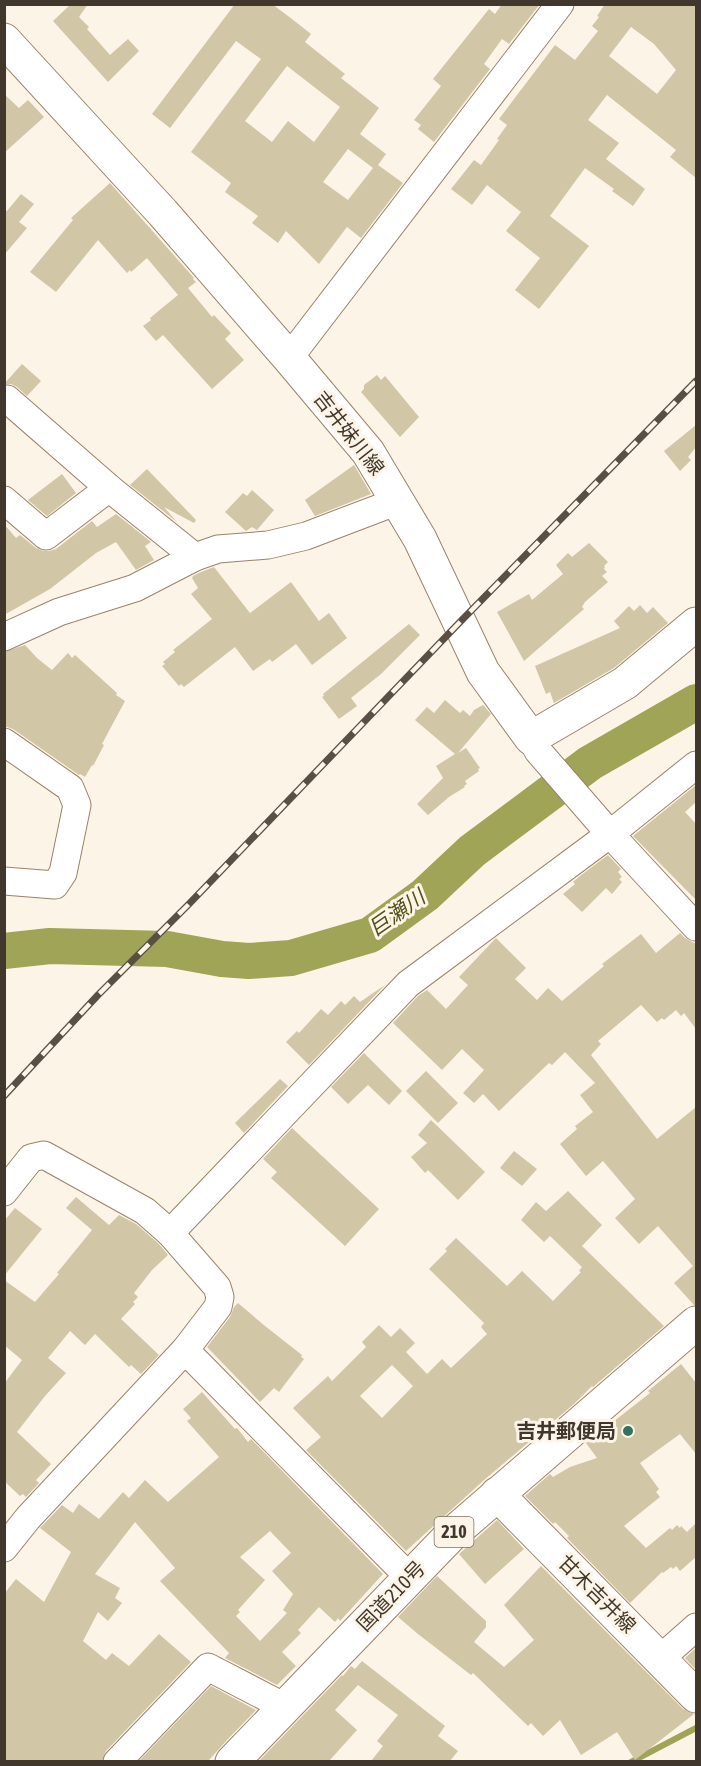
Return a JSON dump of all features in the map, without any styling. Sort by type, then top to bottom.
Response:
[{"type":"main road","name":"吉井妹川線","points":[[8,53],[163,213],[290,358],[368,452],[420,539],[483,672],[534,745]]},
{"type":"main road","points":[[534,745],[625,683],[696,624]]},
{"type":"main road","name":"国道210号","points":[[232,1761],[452,1534],[696,1323]]},
{"type":"main road","name":"甘木吉井線","points":[[497,1494],[696,1696]]},
{"type":"street","points":[[290,358],[560,4]]},
{"type":"street","points":[[7,399],[109,488],[195,557]]},
{"type":"street","points":[[4,500],[46,536],[109,488]]},
{"type":"street","points":[[4,636],[59,612],[135,588],[195,557],[218,549],[268,545],[306,536],[398,501]]},
{"type":"street","points":[[4,742],[70,788],[76,805],[63,873],[55,885],[4,881]]},
{"type":"street","points":[[534,745],[607,830],[693,916]]},
{"type":"street","points":[[170,1233],[408,984],[607,830],[696,765]]},
{"type":"street","points":[[4,1192],[31,1158],[44,1155],[145,1211],[170,1233],[218,1287],[220,1297],[218,1307],[185,1350],[16,1514],[4,1548]]},
{"type":"street","points":[[185,1350],[410,1577]]},
{"type":"street","points":[[661,1658],[696,1627]]},
{"type":"street","points":[[117,1761],[208,1667],[285,1707]]},
{"type":"building","points":[[71,4],[88,4],[79,17],[110,55],[128,39],[139,51],[108,82],[53,21]]},
{"type":"building","points":[[235,4],[272,4],[311,34],[305,42],[345,74],[341,78],[379,108],[360,134],[386,154],[378,165],[403,183],[361,238],[347,227],[319,264],[286,231],[278,243],[252,223],[258,216],[225,192],[231,183],[191,152],[261,59],[236,41],[170,128],[152,114]],"holes":[[[287,66],[340,107],[314,142],[288,121],[272,142],[245,121]],[[348,149],[373,168],[348,200],[323,182]]]},
{"type":"building","points":[[502,4],[540,4],[509,44],[502,39],[484,64],[490,69],[434,142],[418,129],[421,125],[414,120],[441,86],[433,79],[489,9],[495,14]]},
{"type":"building","points":[[605,4],[696,4],[696,178],[670,157],[676,150],[607,95],[588,120],[619,143],[606,159],[645,189],[633,206],[585,168],[550,216],[589,246],[539,309],[515,290],[540,258],[506,231],[521,212],[487,185],[472,205],[451,189],[474,160],[481,165],[507,125],[499,119],[555,45],[575,60],[598,31],[592,26],[599,17],[597,16]],"holes":[[[631,27],[654,44],[676,70],[657,94],[609,56]]]},
{"type":"building","points":[[4,94],[19,108],[28,100],[44,117],[4,153]]},
{"type":"building","points":[[110,183],[194,278],[196,282],[188,288],[212,317],[214,315],[231,333],[225,339],[244,360],[212,389],[163,335],[156,341],[143,326],[178,295],[147,258],[127,273],[98,240],[56,292],[30,272],[73,220],[71,218]]},
{"type":"building","points":[[21,194],[34,204],[19,222],[27,228],[4,255],[4,210],[7,211]]},
{"type":"building","points":[[22,364],[41,381],[27,396],[17,387],[4,384]]},
{"type":"building","points":[[377,375],[381,380],[385,376],[419,417],[400,437],[361,392],[364,385]]},
{"type":"building","points":[[696,425],[696,447],[688,457],[691,460],[680,471],[664,451]]},
{"type":"building","points":[[354,465],[371,494],[315,516],[305,500]]},
{"type":"building","points":[[147,469],[196,520],[194,523],[164,507],[177,522],[130,485]]},
{"type":"building","points":[[62,474],[76,493],[47,516],[28,500]]},
{"type":"building","points":[[252,490],[274,510],[257,530],[252,527],[246,531],[225,512],[243,493],[247,496]]},
{"type":"building","points":[[116,514],[151,542],[145,546],[154,560],[136,570],[116,542],[96,553],[50,589],[4,615],[4,524],[16,538],[20,535],[36,548],[49,551],[56,549],[92,521],[97,527]]},
{"type":"building","points":[[589,543],[608,562],[604,566],[607,572],[602,576],[608,582],[585,602],[582,607],[584,609],[524,661],[497,612],[529,594],[532,600],[563,574],[556,565],[568,553],[572,557]]},
{"type":"building","points":[[214,567],[250,613],[291,582],[319,621],[329,613],[347,638],[312,665],[296,644],[272,662],[270,659],[253,671],[235,647],[184,687],[181,684],[179,686],[162,666],[165,664],[163,662],[175,652],[173,650],[212,619],[191,594],[198,588],[193,576]]},
{"type":"building","points":[[640,605],[647,613],[653,607],[668,623],[614,668],[554,703],[550,692],[546,694],[535,666],[620,628],[614,621],[629,606],[634,611]]},
{"type":"building","points":[[409,624],[420,635],[381,674],[351,698],[357,706],[339,719],[322,697],[323,694]]},
{"type":"building","points":[[25,645],[52,670],[68,653],[72,658],[75,655],[125,701],[93,766],[85,777],[13,729],[4,726],[4,652]]},
{"type":"building","points":[[445,700],[460,713],[463,710],[470,716],[474,710],[483,705],[491,714],[458,753],[466,748],[480,768],[479,771],[465,781],[467,784],[465,787],[428,815],[417,804],[443,778],[436,766],[455,754],[415,720],[427,707],[434,713]]},
{"type":"building","points":[[696,785],[696,802],[685,812],[696,824],[696,900],[633,836]]},
{"type":"building","points":[[608,855],[621,869],[618,872],[622,877],[619,879],[622,882],[612,894],[606,888],[582,912],[563,894],[575,884],[573,882]]},
{"type":"building","points":[[680,933],[696,944],[696,1029],[684,1013],[681,1016],[676,1010],[664,1020],[662,1018],[657,1022],[641,1005],[598,1041],[601,1044],[591,1055],[657,1139],[696,1107],[696,1305],[674,1283],[693,1266],[658,1226],[639,1244],[615,1218],[635,1199],[603,1161],[586,1176],[560,1144],[577,1129],[575,1126],[593,1112],[580,1095],[595,1083],[565,1052],[552,1065],[549,1063],[499,1111],[483,1094],[474,1103],[463,1093],[484,1070],[462,1049],[442,1070],[393,1023],[418,996],[427,990],[446,1009],[468,985],[459,977],[496,938],[526,968],[515,979],[537,1000],[548,988],[562,1001],[604,966],[602,964],[641,934],[656,953]]},
{"type":"building","points":[[385,985],[309,1065],[286,1042],[297,1031],[299,1033],[321,1009],[328,1015],[341,1001],[345,1005],[354,996],[360,1002]]},
{"type":"building","points":[[364,1053],[402,1091],[389,1105],[368,1085],[348,1104],[331,1087]]},
{"type":"building","points":[[426,1071],[458,1103],[438,1123],[406,1091]]},
{"type":"building","points":[[280,1079],[288,1086],[244,1133],[235,1123]]},
{"type":"building","points":[[431,1120],[485,1172],[458,1200],[428,1170],[425,1173],[411,1157],[427,1143],[418,1135]]},
{"type":"building","points":[[292,1128],[379,1209],[345,1246],[271,1178],[277,1172],[263,1159]]},
{"type":"building","points":[[514,1151],[537,1169],[522,1186],[500,1168]]},
{"type":"building","points":[[568,1191],[602,1225],[582,1246],[664,1326],[484,1480],[406,1551],[306,1450],[321,1437],[293,1408],[328,1376],[332,1381],[366,1347],[362,1342],[379,1325],[391,1337],[400,1328],[415,1343],[406,1352],[427,1374],[442,1359],[451,1368],[487,1334],[481,1327],[484,1323],[429,1269],[456,1238],[507,1286],[522,1271],[553,1301],[581,1272],[579,1271],[582,1267],[550,1236],[544,1242],[521,1220],[536,1202],[546,1211]],"holes":[[[392,1365],[413,1386],[382,1418],[360,1396]]]},
{"type":"building","points":[[76,1197],[109,1225],[119,1215],[136,1224],[168,1255],[152,1270],[134,1293],[138,1297],[133,1302],[135,1304],[121,1319],[159,1355],[141,1374],[131,1365],[129,1367],[95,1334],[85,1345],[70,1331],[48,1358],[66,1373],[17,1432],[51,1464],[36,1480],[39,1483],[26,1497],[23,1494],[20,1496],[4,1481],[4,1384],[22,1360],[4,1345],[4,1280],[35,1302],[92,1230],[66,1208]]},
{"type":"building","points":[[15,1208],[42,1229],[4,1276],[4,1221]]},
{"type":"building","points":[[238,1303],[304,1359],[279,1392],[274,1388],[260,1402],[207,1347]]},
{"type":"building","points":[[681,1364],[696,1383],[696,1454],[680,1434],[640,1463],[659,1489],[656,1492],[660,1497],[624,1526],[646,1548],[670,1528],[672,1530],[677,1525],[687,1532],[696,1523],[696,1557],[680,1571],[676,1566],[662,1572],[630,1603],[567,1538],[569,1536],[555,1522],[553,1524],[525,1496],[550,1474],[553,1477],[570,1467],[597,1458],[586,1443],[650,1393],[648,1391]]},
{"type":"building","points":[[202,1392],[235,1429],[237,1428],[248,1442],[251,1439],[383,1574],[340,1621],[338,1618],[335,1622],[319,1607],[298,1630],[301,1633],[282,1652],[296,1666],[277,1685],[225,1658],[229,1653],[160,1581],[175,1568],[135,1522],[95,1574],[120,1588],[115,1598],[122,1603],[108,1621],[98,1612],[83,1641],[106,1660],[112,1653],[129,1666],[159,1634],[191,1662],[106,1751],[102,1761],[4,1761],[4,1594],[16,1579],[44,1602],[71,1552],[40,1528],[62,1505],[73,1513],[79,1504],[99,1519],[123,1492],[129,1498],[145,1480],[168,1502],[219,1457],[187,1421],[191,1418],[183,1409]],"holes":[[[270,1531],[291,1553],[272,1571],[293,1594],[283,1610],[287,1613],[260,1641],[236,1616],[240,1612],[238,1610],[265,1580],[240,1557]]]},
{"type":"building","points":[[497,1520],[524,1549],[485,1584],[459,1554]]},
{"type":"building","points":[[541,1566],[683,1709],[694,1714],[635,1760],[617,1732],[581,1755],[560,1720],[543,1736],[531,1723],[528,1726],[473,1673],[471,1675],[398,1617],[437,1576],[486,1621],[486,1627],[474,1642],[504,1667],[534,1640],[504,1605]]},
{"type":"building","points":[[696,1648],[696,1670],[685,1658]]},
{"type":"building","points":[[362,1661],[445,1726],[438,1736],[458,1751],[450,1761],[371,1761],[383,1746],[377,1741],[398,1715],[358,1685],[335,1710],[357,1730],[329,1761],[259,1761],[351,1666],[355,1669]]},
{"type":"building","points":[[211,1686],[256,1710],[208,1761],[139,1761]]},
{"type":"waterway","name":"巨瀬川","points":[[4,951],[50,946],[167,949],[222,959],[249,961],[291,958],[370,935],[425,895],[472,851],[590,763],[696,702]]},
{"type":"waterway","points":[[631,1762],[696,1728]]},
{"type":"railway","points":[[4,1096],[98,995],[696,381]]},
{"type":"place","name":"吉井郵便局","points":[[628,1431]]}]
